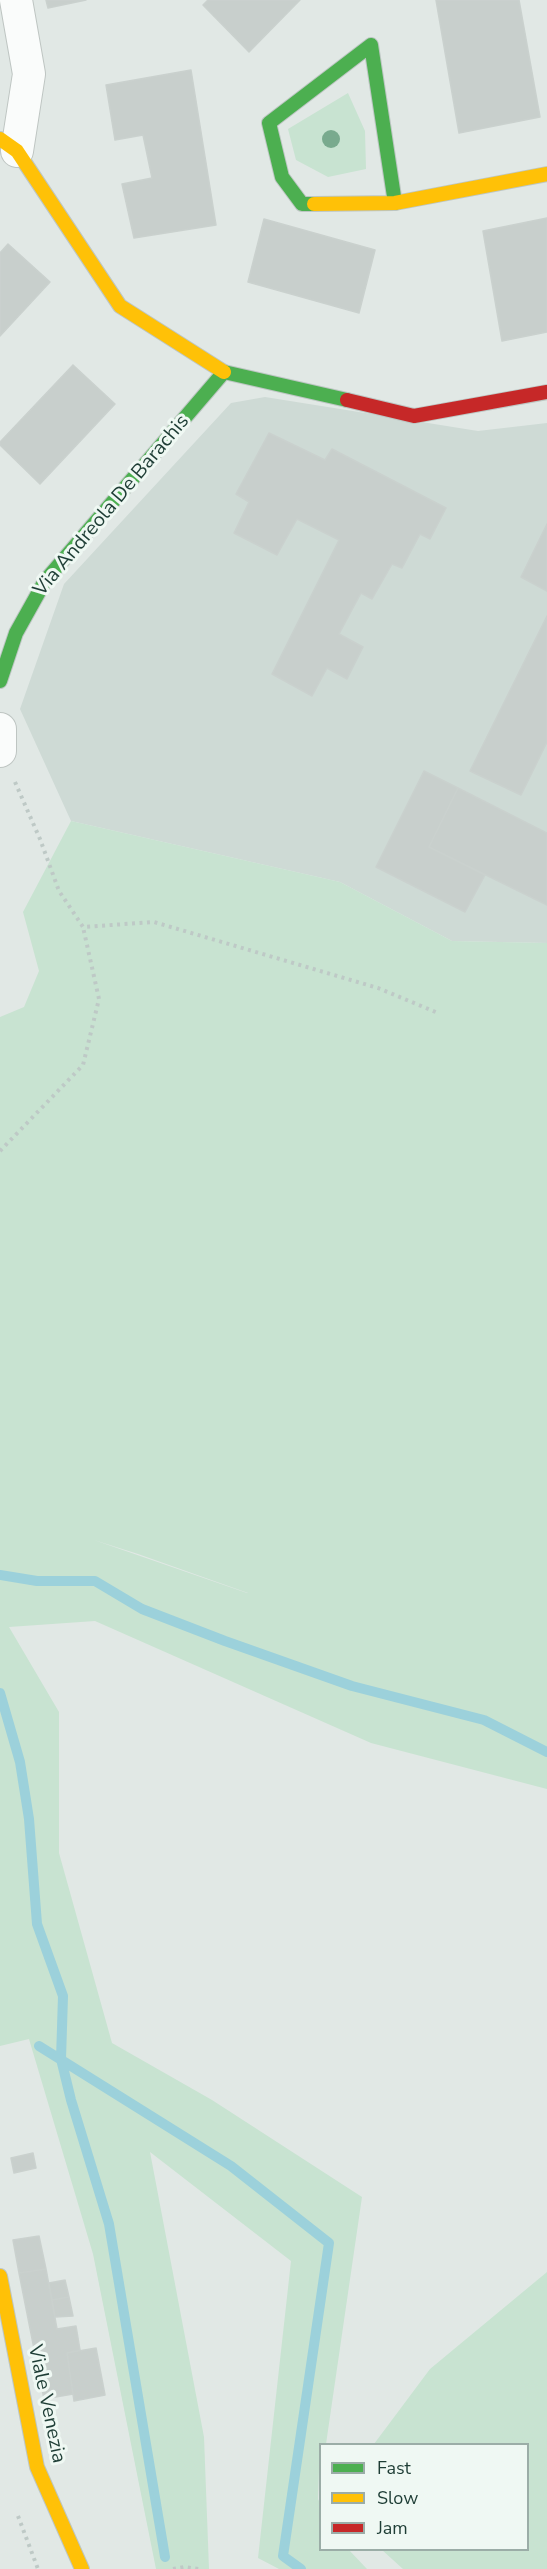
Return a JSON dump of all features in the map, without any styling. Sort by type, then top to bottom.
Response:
[{"type":"street","points":[[16,0],[29,74],[9,145],[120,306],[224,372],[414,416],[547,392]]},
{"type":"street","points":[[395,202],[370,45],[269,123],[282,177],[302,204],[395,202],[547,174]]},
{"type":"street","name":"Via Andreola De Barachis","points":[[0,681],[16,633],[45,581],[224,372]]},
{"type":"street","name":"Viale Venezia","points":[[0,2277],[37,2468],[82,2569]]},
{"type":"path","points":[[0,744],[59,891],[83,927],[99,999],[83,1065],[0,1151]]},
{"type":"path","points":[[83,927],[154,922],[378,988],[438,1013]]},
{"type":"path","points":[[173,2569],[184,2567],[200,2569]]},
{"type":"shaded area","points":[[265,397],[478,431],[547,423],[547,943],[452,941],[340,882],[71,821],[20,709],[64,584],[231,403]]},
{"type":"green space","points":[[348,93],[365,131],[366,169],[328,177],[296,160],[288,129]]},
{"type":"green space","points":[[71,821],[340,882],[452,941],[547,943],[547,1789],[371,1743],[95,1621],[9,1627],[59,1712],[59,1853],[112,2043],[212,2100],[362,2197],[326,2443],[319,2443],[318,2499],[319,2551],[350,2551],[367,2569],[279,2569],[258,2558],[291,2261],[150,2152],[204,2437],[209,2569],[156,2569],[93,2254],[29,2039],[0,2046],[0,1017],[24,1007],[39,971],[23,912]],"holes":[[[94,1540],[138,1554],[248,1593]]]},
{"type":"green space","points":[[547,2272],[547,2569],[403,2569],[383,2551],[529,2551],[529,2443],[375,2443],[430,2369]]},
{"type":"building","points":[[46,0],[86,0],[48,8]]},
{"type":"building","points":[[208,0],[300,0],[249,52],[203,5]]},
{"type":"building","points":[[436,0],[519,0],[540,117],[459,133]]},
{"type":"building","points":[[191,70],[216,225],[134,238],[122,184],[152,178],[143,135],[115,140],[106,85]]},
{"type":"building","points":[[547,218],[547,332],[502,341],[483,231]]},
{"type":"building","points":[[264,219],[375,250],[359,313],[248,282]]},
{"type":"building","points":[[8,244],[50,282],[0,336],[0,253]]},
{"type":"building","points":[[73,365],[115,404],[40,484],[0,445],[0,442]]},
{"type":"building","points":[[269,433],[325,460],[332,449],[446,508],[430,539],[420,534],[402,568],[392,564],[372,599],[361,593],[339,634],[363,647],[347,679],[327,668],[312,696],[272,674],[339,540],[297,519],[277,555],[234,533],[249,502],[236,494]]},
{"type":"building","points":[[547,524],[547,591],[521,577]]},
{"type":"building","points":[[547,616],[547,742],[521,795],[470,771]]},
{"type":"building","points":[[424,771],[458,788],[429,847],[485,875],[465,912],[376,867]]},
{"type":"building","points":[[458,788],[547,833],[547,905],[429,847]]},
{"type":"building","points":[[33,2153],[36,2168],[14,2173],[11,2158]]},
{"type":"building","points":[[39,2236],[46,2269],[19,2273],[13,2240]]},
{"type":"building","points":[[46,2269],[57,2329],[76,2326],[80,2350],[67,2353],[73,2394],[44,2399],[19,2273]]},
{"type":"building","points":[[65,2280],[69,2297],[52,2300],[49,2283]]},
{"type":"building","points":[[69,2297],[73,2316],[55,2317],[52,2300]]},
{"type":"building","points":[[96,2348],[105,2395],[74,2401],[67,2353]]},
{"type":"waterway","points":[[0,1575],[37,1581],[95,1581],[142,1609],[225,1641],[352,1686],[484,1720],[547,1752]]},
{"type":"waterway","points":[[0,1693],[20,1762],[29,1819],[37,1924],[63,1996],[61,2059],[71,2100],[109,2224],[165,2557]]},
{"type":"waterway","points":[[39,2046],[231,2166],[329,2243],[283,2556],[301,2569]]},
{"type":"traffic: fast","points":[[314,204],[302,204],[282,177],[269,123],[371,45],[395,203]]},
{"type":"traffic: fast","points":[[0,681],[16,633],[45,581],[224,372],[347,400]]},
{"type":"traffic: slow","points":[[0,139],[17,151],[120,306],[224,372]]},
{"type":"traffic: slow","points":[[314,204],[395,203],[547,174]]},
{"type":"traffic: slow","points":[[0,2276],[37,2467],[82,2569]]},
{"type":"traffic: jam","points":[[347,400],[414,416],[547,392]]}]
